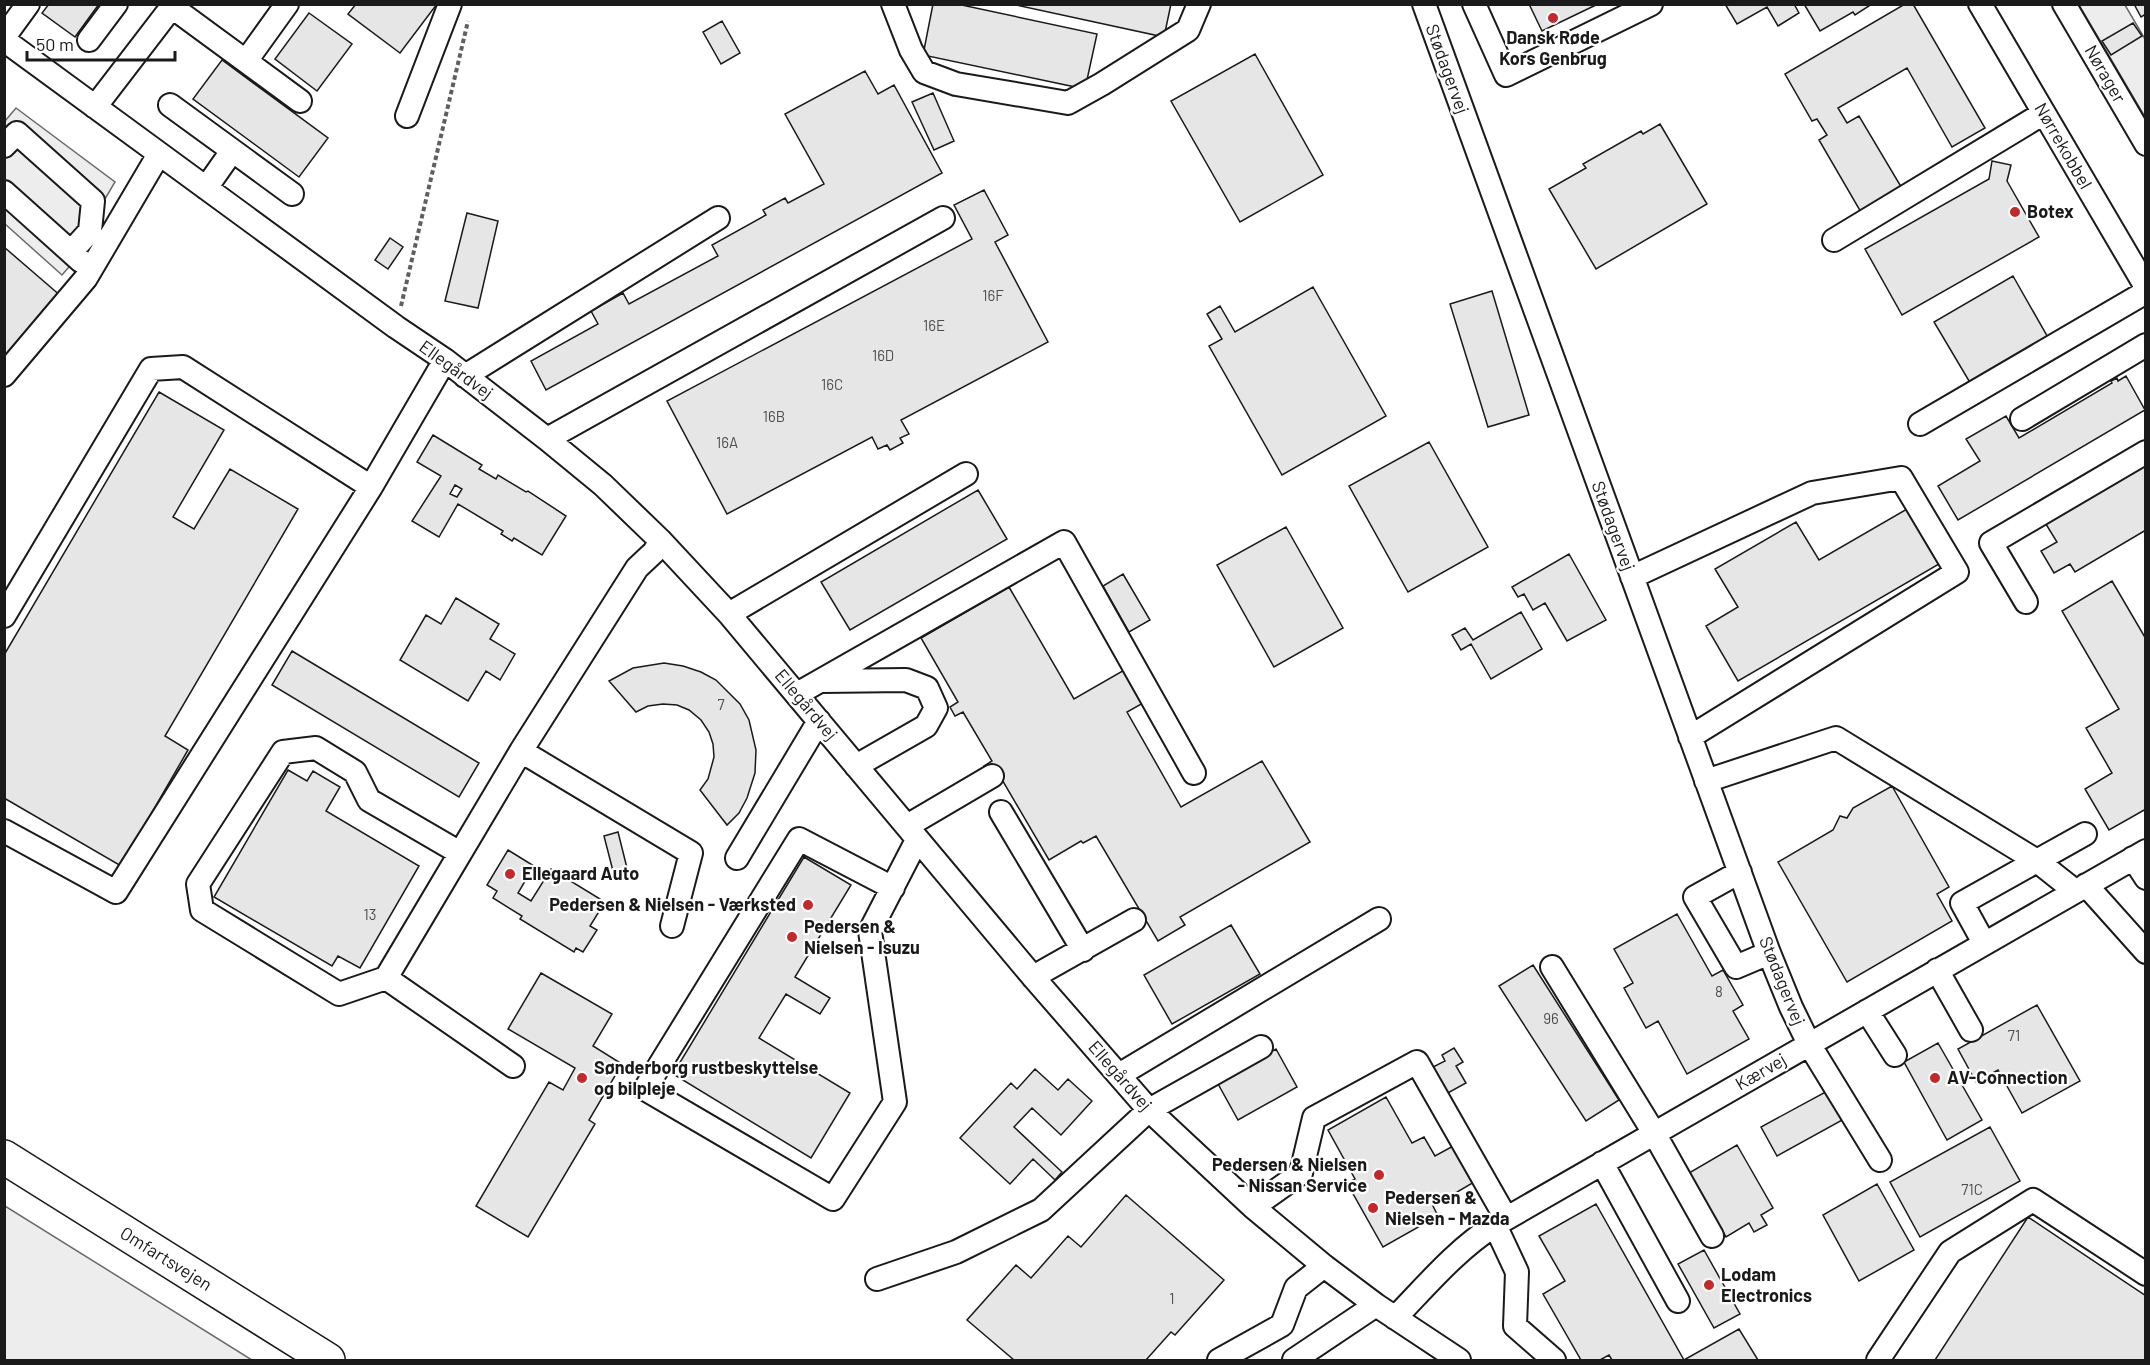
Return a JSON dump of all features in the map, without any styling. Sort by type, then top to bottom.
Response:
[{"type":"highway","name":"Omfartsvejen","points":[[4,1157],[328,1360]]},
{"type":"street","points":[[4,38],[28,4]]},
{"type":"street","points":[[89,40],[116,4]]},
{"type":"street","points":[[246,61],[288,4]]},
{"type":"street","points":[[893,4],[911,50],[924,72],[956,84],[1068,104],[1188,30],[1200,4]]},
{"type":"street","name":"Stødagervej","points":[[1424,4],[1769,953],[1809,1044],[1880,1160]]},
{"type":"street","points":[[1474,4],[1506,75],[1651,4]]},
{"type":"street","name":"Nørrekobbel","points":[[1980,4],[2145,287]]},
{"type":"street","name":"Nørager","points":[[2064,4],[2145,144]]},
{"type":"street","points":[[95,108],[173,6],[300,101]]},
{"type":"street","points":[[407,116],[459,10]]},
{"type":"street","name":"Ellegårdvej","points":[[4,38],[95,108],[396,327],[445,360],[603,484],[661,541],[729,614],[1033,977],[1149,1110],[1253,1207],[1324,1266],[1376,1305],[1459,1360]]},
{"type":"street","points":[[170,105],[292,194]]},
{"type":"street","points":[[1834,240],[2044,113]]},
{"type":"street","points":[[4,146],[16,133],[93,201],[90,231],[71,252]]},
{"type":"street","points":[[206,188],[232,150]]},
{"type":"street","points":[[4,375],[86,278],[159,154]]},
{"type":"street","points":[[4,192],[91,270]]},
{"type":"street","points":[[465,376],[718,218]]},
{"type":"street","points":[[547,439],[943,218]]},
{"type":"street","points":[[1920,424],[2145,292]]},
{"type":"street","points":[[2022,419],[2145,345]]},
{"type":"street","points":[[4,831],[116,892],[371,487],[445,360]]},
{"type":"street","points":[[4,616],[151,369],[183,367],[371,487]]},
{"type":"street","points":[[2026,602],[1991,543],[2145,452]]},
{"type":"street","points":[[729,614],[966,474]]},
{"type":"street","points":[[1632,577],[1812,493],[1900,478],[1957,572],[1690,737]]},
{"type":"street","points":[[460,853],[369,800],[355,772],[316,748],[283,752],[198,884],[202,910],[339,994],[386,978],[521,751],[637,568],[654,552],[661,541]]},
{"type":"street","points":[[797,694],[1064,542],[1194,773]]},
{"type":"street","points":[[819,681],[906,680],[927,688],[936,708],[927,726],[856,766]]},
{"type":"street","points":[[736,858],[819,721]]},
{"type":"street","points":[[1706,781],[1836,738],[2081,888],[2145,952]]},
{"type":"street","points":[[521,751],[691,853],[672,926]]},
{"type":"street","points":[[892,888],[800,839],[645,1089],[832,1199],[895,1102],[870,931],[892,888],[912,833],[992,776]]},
{"type":"street","points":[[1001,812],[1083,950]]},
{"type":"street","points":[[1984,943],[1962,903],[2085,834]]},
{"type":"street","points":[[2139,854],[2145,878]]},
{"type":"street","name":"Kærvej","points":[[1395,1318],[1453,1257],[1500,1221],[2139,854]]},
{"type":"street","points":[[1740,872],[1695,897],[1736,967],[1769,953]]},
{"type":"street","points":[[1119,1075],[1379,919]]},
{"type":"street","points":[[1033,977],[1134,920]]},
{"type":"street","points":[[1552,967],[1654,1133],[1712,1236]]},
{"type":"street","points":[[1937,970],[1971,1030]]},
{"type":"street","points":[[386,978],[513,1066]]},
{"type":"street","points":[[1867,1011],[1895,1055]]},
{"type":"street","points":[[877,1279],[956,1252],[1041,1210],[1149,1110],[1261,1047]]},
{"type":"street","points":[[1253,1207],[1301,1173],[1314,1118],[1417,1062],[1500,1221],[1517,1272],[1515,1326],[1554,1360]]},
{"type":"street","points":[[1602,1163],[1678,1301]]},
{"type":"street","points":[[1878,1360],[1950,1252],[2033,1200],[2145,1274]]},
{"type":"street","points":[[1219,1360],[1282,1325],[1296,1288],[1324,1266]]},
{"type":"street","points":[[1294,1360],[1376,1305]]},
{"type":"path","points":[[396,327],[459,10]]},
{"type":"shaded area","points":[[2079,5],[2125,5],[2145,39],[2145,117]]},
{"type":"shaded area","points":[[16,108],[115,182],[99,209],[95,237],[62,275],[5,224],[5,121]]},
{"type":"shaded area","points":[[5,1206],[252,1360],[5,1360]]},
{"type":"building","points":[[49,4],[99,4],[75,37],[42,13]]},
{"type":"building","points":[[356,4],[437,4],[400,53],[348,14]]},
{"type":"building","points":[[933,4],[957,4],[1097,34],[1085,89],[923,55]]},
{"type":"building","points":[[1011,4],[1171,4],[1164,37]]},
{"type":"building","name":"Dansk Røde Kors Genbrug","points":[[1529,4],[1598,4],[1542,31]]},
{"type":"building","points":[[1725,4],[1794,4],[1799,13],[1778,26],[1767,7],[1737,24]]},
{"type":"building","points":[[1804,4],[1872,4],[1855,15],[1853,12],[1820,31]]},
{"type":"building","points":[[1905,4],[1913,4],[1985,128],[1952,147],[1907,68],[1838,108],[1847,123],[1859,116],[1903,190],[1862,214],[1819,140],[1827,135],[1817,119],[1812,121],[1785,74]]},
{"type":"building","points":[[2134,4],[2146,4],[2146,14],[2141,17]]},
{"type":"building","points":[[309,13],[352,44],[317,91],[275,59]]},
{"type":"building","points":[[722,21],[740,53],[721,64],[703,32]]},
{"type":"building","points":[[2133,23],[2142,36],[2111,55],[2102,41]]},
{"type":"building","points":[[1255,54],[1323,175],[1240,222],[1171,101]]},
{"type":"building","points":[[222,60],[328,138],[299,177],[193,99]]},
{"type":"building","points":[[865,71],[878,94],[894,85],[942,173],[546,390],[531,361],[598,324],[591,311],[623,293],[629,304],[718,256],[712,245],[766,215],[763,210],[785,198],[788,203],[824,184],[785,114]]},
{"type":"building","points":[[933,93],[954,141],[934,150],[912,102]]},
{"type":"building","points":[[1660,124],[1707,204],[1596,269],[1549,189],[1586,168],[1583,164],[1641,131],[1643,134]]},
{"type":"building","points":[[1992,161],[2011,165],[2007,181],[2039,237],[1902,315],[1865,249],[1989,179]]},
{"type":"building","points":[[984,190],[1008,235],[995,242],[1048,342],[901,420],[909,434],[900,438],[903,443],[890,450],[887,445],[878,449],[872,437],[727,514],[667,401],[972,239],[954,205]]},
{"type":"building","points":[[467,213],[498,221],[478,308],[445,301]]},
{"type":"building","points":[[390,238],[403,247],[388,269],[375,260]]},
{"type":"building","points":[[4,247],[62,297],[4,363]]},
{"type":"building","points":[[2013,276],[2050,341],[1972,386],[1934,322]]},
{"type":"building","points":[[1313,287],[1386,416],[1282,475],[1209,346],[1222,339],[1207,314],[1220,306],[1235,332]]},
{"type":"building","points":[[1492,291],[1529,415],[1488,427],[1450,304]]},
{"type":"building","points":[[2126,376],[2145,410],[1958,520],[1938,486],[1980,461],[1966,439],[2006,416],[2019,438],[2112,383],[2111,381],[2117,378],[2118,381]]},
{"type":"building","points":[[159,392],[224,430],[173,517],[194,529],[230,469],[298,509],[165,736],[188,750],[121,866],[4,798],[4,655]]},
{"type":"building","points":[[433,435],[482,465],[479,469],[496,479],[498,475],[526,492],[528,491],[566,516],[542,555],[514,538],[512,541],[501,534],[503,531],[458,504],[439,537],[412,521],[441,476],[417,462]],"holes":[[[455,485],[462,489],[457,497],[450,494]]]},
{"type":"building","points":[[1429,442],[1488,547],[1408,592],[1349,486]]},
{"type":"building","points":[[2146,461],[2146,530],[2075,572],[2070,564],[2054,573],[2041,551],[2057,542],[2044,521]]},
{"type":"building","points":[[978,490],[1007,539],[850,630],[821,582]]},
{"type":"building","points":[[1907,509],[1939,564],[1738,681],[1706,626],[1738,607],[1715,569],[1796,522],[1819,560]]},
{"type":"building","points":[[1286,527],[1343,628],[1274,667],[1217,565]]},
{"type":"building","points":[[1569,554],[1606,620],[1567,641],[1545,603],[1533,610],[1524,594],[1518,597],[1512,587]]},
{"type":"building","points":[[1123,574],[1150,620],[1129,632],[1103,586]]},
{"type":"building","points":[[2112,581],[2146,639],[2146,809],[2109,830],[2085,789],[2112,773],[2086,728],[2119,709],[2062,611]]},
{"type":"building","points":[[1009,587],[1074,699],[1126,669],[1145,702],[1127,712],[1181,807],[1262,761],[1310,842],[1180,917],[1185,925],[1158,941],[1096,836],[1083,843],[1081,841],[1049,860],[997,771],[990,775],[984,766],[992,761],[963,712],[955,716],[950,707],[958,702],[921,638]]},
{"type":"building","points":[[456,598],[499,624],[490,639],[515,654],[500,680],[486,671],[468,701],[400,660],[426,615],[441,624]]},
{"type":"building","points":[[1521,612],[1542,649],[1491,679],[1471,644],[1461,650],[1452,635],[1465,628],[1473,640]]},
{"type":"building","points":[[292,651],[479,763],[459,797],[272,685]]},
{"type":"building","points":[[664,663],[683,666],[716,680],[740,704],[749,720],[756,750],[755,773],[747,798],[739,813],[727,825],[700,790],[708,779],[714,757],[709,732],[701,720],[689,710],[677,705],[648,706],[636,712],[609,681],[633,668]]},
{"type":"building","points":[[288,770],[307,781],[313,771],[340,787],[326,811],[419,866],[360,968],[338,956],[332,966],[214,897]]},
{"type":"building","points":[[1892,786],[1949,887],[1937,894],[1952,921],[1847,982],[1778,862],[1833,830],[1840,816],[1847,818],[1853,808]]},
{"type":"building","points":[[618,832],[627,868],[613,871],[604,836]]},
{"type":"building","points":[[508,850],[534,866],[518,893],[531,901],[551,869],[605,902],[590,926],[597,930],[583,952],[576,948],[574,952],[520,919],[522,916],[493,898],[497,891],[487,885]]},
{"type":"building","points":[[804,857],[851,885],[795,977],[830,998],[820,1014],[786,994],[759,1038],[850,1093],[811,1158],[673,1074]]},
{"type":"building","points":[[1677,914],[1712,976],[1723,970],[1743,1005],[1733,1011],[1749,1039],[1687,1074],[1658,1021],[1646,1028],[1624,988],[1633,983],[1614,949]]},
{"type":"building","points":[[1231,925],[1260,974],[1172,1024],[1144,975]]},
{"type":"building","points":[[1533,965],[1619,1100],[1586,1121],[1499,986]]},
{"type":"building","points":[[541,973],[612,1014],[593,1046],[622,1064],[589,1120],[595,1124],[528,1237],[476,1206],[549,1082],[563,1090],[575,1068],[508,1029]]},
{"type":"building","points":[[2037,1005],[2080,1081],[2022,1113],[1998,1070],[1976,1082],[1958,1049]]},
{"type":"building","points":[[1938,1043],[1982,1120],[1947,1140],[1904,1062]]},
{"type":"building","points":[[1454,1048],[1463,1062],[1456,1066],[1466,1083],[1446,1094],[1431,1068],[1445,1061],[1442,1055]]},
{"type":"building","points":[[1276,1049],[1297,1087],[1238,1120],[1217,1082]]},
{"type":"building","points":[[1035,1069],[1058,1090],[1068,1079],[1092,1101],[1061,1135],[1032,1108],[1014,1127],[1062,1172],[1055,1180],[1033,1159],[1010,1184],[960,1138],[1011,1083],[1017,1089]]},
{"type":"building","points":[[1831,1089],[1846,1118],[1777,1156],[1761,1127]]},
{"type":"building","points":[[1386,1097],[1412,1143],[1424,1137],[1435,1156],[1455,1145],[1476,1181],[1433,1206],[1438,1216],[1383,1247],[1347,1183],[1355,1179],[1328,1130]]},
{"type":"building","points":[[1990,1127],[2020,1181],[1920,1237],[1890,1182]]},
{"type":"building","points":[[1737,1145],[1773,1208],[1761,1215],[1767,1225],[1754,1232],[1749,1223],[1726,1237],[1689,1173]]},
{"type":"building","points":[[1877,1184],[1914,1250],[1859,1281],[1823,1215]]},
{"type":"building","points":[[1126,1195],[1224,1280],[1175,1335],[1171,1332],[1146,1360],[1014,1360],[967,1320],[1016,1265],[1031,1278],[1068,1236],[1081,1247]]},
{"type":"building","points":[[1596,1204],[1684,1360],[1612,1360],[1609,1355],[1600,1360],[1581,1360],[1543,1294],[1565,1281],[1539,1236]]},
{"type":"building","points":[[2028,1217],[2146,1296],[2146,1360],[1935,1360]]},
{"type":"building","points":[[1704,1250],[1740,1314],[1714,1328],[1678,1264]]},
{"type":"building","points":[[1739,1329],[1758,1360],[1684,1360]]},
{"type":"place","name":"Dansk Røde Kors Genbrug","points":[[1553,18]]},
{"type":"place","name":"Botex","points":[[2015,212]]},
{"type":"place","name":"Ellegaard Auto","points":[[510,874]]},
{"type":"place","name":"Pedersen & Nielsen - Værksted","points":[[808,905]]},
{"type":"place","name":"Pedersen & Nielsen - Isuzu","points":[[792,937]]},
{"type":"place","name":"Sønderborg rustbeskyttelse og bilpleje","points":[[582,1078]]},
{"type":"place","name":"AV-Connection","points":[[1935,1078]]},
{"type":"place","name":"Pedersen & Nielsen - Nissan Service","points":[[1379,1175]]},
{"type":"place","name":"Pedersen & Nielsen - Mazda","points":[[1373,1208]]},
{"type":"place","name":"Lodam Electronics","points":[[1709,1285]]}]
